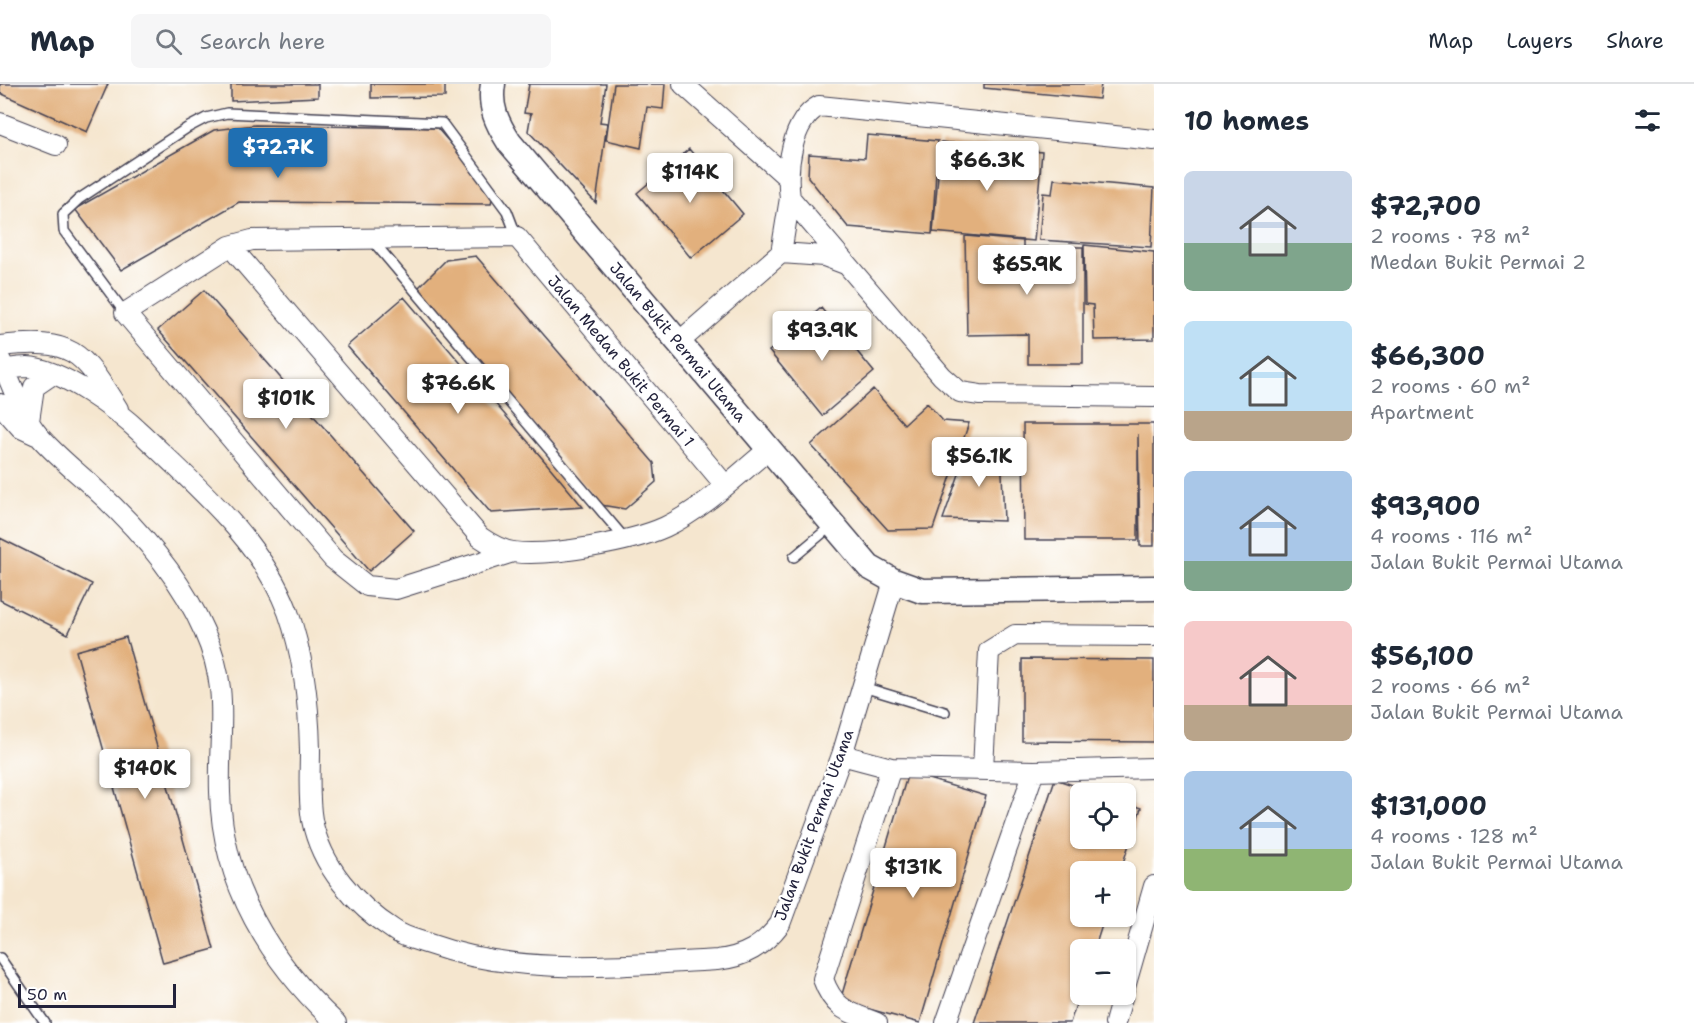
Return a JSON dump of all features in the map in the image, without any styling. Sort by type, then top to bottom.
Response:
[{"type":"street","name":"Jalan Bukit Permai Utama","points":[[493,84],[490,100],[496,122],[509,142],[859,559],[894,581],[922,591],[1154,588]]},
{"type":"street","points":[[683,84],[788,177]]},
{"type":"street","points":[[679,342],[781,253],[790,198],[788,177],[802,121],[809,111],[819,106],[1154,140]]},
{"type":"street","points":[[0,123],[56,145]]},
{"type":"street","points":[[790,198],[942,376],[960,392],[980,395],[1154,397]]},
{"type":"street","points":[[517,237],[252,240],[230,246],[125,313],[333,559],[367,586],[396,589],[513,552],[562,550],[626,541],[664,527],[694,510],[768,450]]},
{"type":"street","name":"Jalan Medan Bukit Permai 1","points":[[517,237],[725,485]]},
{"type":"street","points":[[230,246],[480,537],[493,546],[513,552]]},
{"type":"street","points":[[781,253],[824,256],[846,264]]},
{"type":"street","name":"Jalan Bukit Permai Utama","points":[[0,346],[35,342],[66,349],[79,356],[91,366],[121,414]]},
{"type":"street","name":"Jalan Bukit Permai Utama","points":[[2,366],[28,367],[52,374],[79,387],[121,414],[202,493],[242,537],[267,573],[287,611],[305,670],[312,819],[320,848],[337,877],[363,907],[396,932],[466,957],[537,966],[618,965],[736,958],[769,938],[780,924],[842,755],[894,581]]},
{"type":"street","points":[[2,366],[34,428],[136,530],[166,566],[193,607],[214,654],[220,677],[223,704],[221,817],[227,853],[235,878],[256,925],[289,975],[336,1023]]},
{"type":"street","points":[[34,428],[34,387],[52,374]]},
{"type":"street","points":[[0,404],[21,428],[34,428]]},
{"type":"street","points":[[894,581],[921,575],[1154,572]]},
{"type":"street","points":[[982,769],[989,651],[1014,635],[1154,636]]},
{"type":"street","points":[[842,755],[891,768],[1034,771],[1154,768]]},
{"type":"street","points":[[877,1023],[842,1009],[829,996],[823,979],[891,768]]},
{"type":"street","points":[[946,1023],[1034,771]]},
{"type":"street","points":[[1136,949],[1154,886]]},
{"type":"street","points":[[1114,1023],[1120,1005]]},
{"type":"lane","points":[[125,313],[64,231],[63,214],[79,199],[188,128],[206,118],[228,113],[442,123],[507,211],[517,237]]},
{"type":"lane","points":[[371,239],[626,541]]},
{"type":"lane","points":[[794,557],[831,526]]},
{"type":"lane","points":[[863,687],[945,712]]},
{"type":"lane","points":[[0,958],[45,1023]]},
{"type":"building","points":[[0,84],[108,84],[87,132],[0,93]]},
{"type":"building","points":[[231,84],[318,84],[318,97],[231,101]]},
{"type":"building","points":[[371,84],[445,84],[445,97],[371,98]]},
{"type":"building","points":[[529,84],[606,84],[600,122],[607,123],[596,203],[528,131],[531,114],[524,113]]},
{"type":"building","points":[[614,84],[665,84],[663,109],[647,107],[641,148],[606,140]]},
{"type":"building","points":[[984,84],[1101,84],[1099,99],[984,88]]},
{"type":"building","points":[[255,125],[437,128],[493,192],[491,204],[239,202],[121,270],[75,209],[214,130]]},
{"type":"building","points":[[867,135],[938,141],[932,234],[848,227],[808,177],[809,154],[865,158]]},
{"type":"building","points":[[941,142],[1042,152],[1034,241],[933,232]]},
{"type":"building","points":[[689,149],[743,214],[691,258],[637,193]]},
{"type":"building","points":[[1054,179],[1154,188],[1151,247],[1039,240],[1043,193],[1052,194]]},
{"type":"building","points":[[965,236],[1023,241],[1023,247],[1083,247],[1083,364],[1028,364],[1028,334],[967,335]]},
{"type":"building","points":[[1084,245],[1154,252],[1154,339],[1094,340],[1093,305],[1085,304]]},
{"type":"building","points":[[476,256],[654,463],[656,482],[625,509],[601,505],[417,289],[446,260]]},
{"type":"building","points":[[204,290],[414,531],[369,571],[158,330]]},
{"type":"building","points":[[404,297],[583,507],[491,513],[347,346]]},
{"type":"building","points":[[821,308],[874,372],[822,416],[769,351]]},
{"type":"building","points":[[873,389],[904,424],[927,403],[943,421],[969,423],[933,529],[888,530],[811,445]]},
{"type":"building","points":[[1023,424],[1154,424],[1154,546],[1140,546],[1138,434],[1138,540],[1024,540]]},
{"type":"building","points":[[968,449],[1001,449],[1004,521],[943,519]]},
{"type":"building","points":[[0,538],[92,584],[68,634],[0,600]]},
{"type":"building","points":[[126,637],[214,949],[163,963],[76,651]]},
{"type":"building","points":[[1022,659],[1154,660],[1154,742],[1022,741]]},
{"type":"building","points":[[908,773],[986,796],[920,1023],[840,1001]]},
{"type":"building","points":[[1055,779],[1070,784],[1070,849],[1128,849],[1124,861],[1070,861],[1070,927],[1101,927],[1098,939],[1070,939],[1070,1005],[1076,1005],[1070,1023],[974,1023]]},
{"type":"building","points":[[1136,806],[1141,808],[1136,823]]}]
